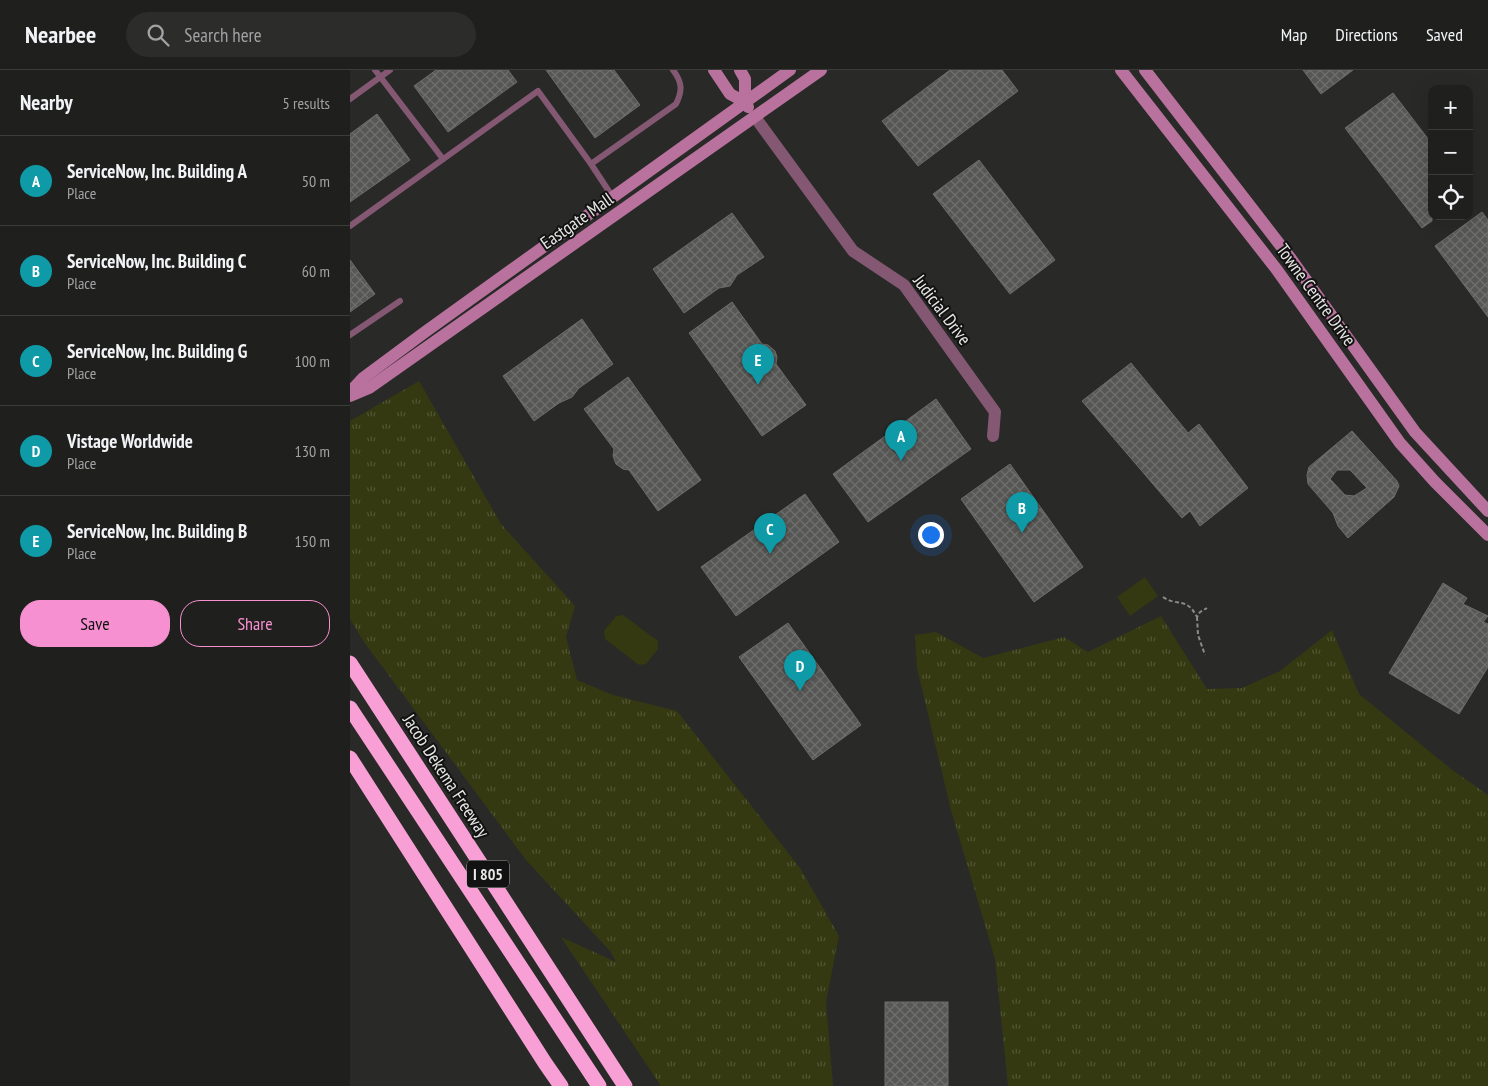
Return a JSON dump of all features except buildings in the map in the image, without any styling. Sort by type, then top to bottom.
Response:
[{"type":"highway","name":"Jacob Dekema Freeway","points":[[350,663],[625,1086]]},
{"type":"highway","points":[[350,708],[600,1086]]},
{"type":"highway","points":[[350,722],[589,1086]]},
{"type":"highway","points":[[350,758],[545,1063],[562,1086]]},
{"type":"highway","points":[[545,1063],[552,1086]]},
{"type":"street","name":"Judicial Drive","points":[[714,70],[730,94],[744,102],[853,251],[904,284],[995,412],[993,436]]},
{"type":"street","points":[[740,70],[745,79],[744,102]]},
{"type":"street","name":"Eastgate Mall","points":[[350,392],[363,378],[425,332],[790,70]]},
{"type":"street","name":"Eastgate Mall","points":[[350,396],[369,388],[821,70]]},
{"type":"street","name":"Towne Centre Drive","points":[[1121,70],[1277,270],[1400,443],[1435,482],[1488,535]]},
{"type":"street","name":"Towne Centre Drive","points":[[1144,70],[1291,260],[1415,432],[1488,511]]},
{"type":"lane","points":[[375,70],[443,159]]},
{"type":"lane","points":[[350,90],[353,97],[390,70]]},
{"type":"lane","points":[[591,164],[676,104],[682,89],[680,79],[674,70]]},
{"type":"lane","points":[[350,226],[538,91],[612,196]]},
{"type":"lane","points":[[350,335],[400,301]]},
{"type":"path","points":[[1164,596],[1168,600],[1178,601],[1190,606],[1197,617],[1198,635],[1205,655]]},
{"type":"path","points":[[1197,617],[1200,612],[1207,608]]},
{"type":"green space","points":[[419,381],[501,524],[575,606],[566,637],[577,680],[613,695],[677,711],[800,868],[839,936],[826,1002],[833,1086],[661,1086],[561,937],[616,962],[610,951],[526,860],[364,642],[350,619],[350,421]]},
{"type":"green space","points":[[1145,577],[1158,596],[1130,616],[1117,597]]},
{"type":"green space","points":[[623,615],[658,641],[658,649],[646,664],[639,665],[605,639],[604,631],[616,616]]},
{"type":"green space","points":[[1161,616],[1207,689],[1242,688],[1280,671],[1332,630],[1359,694],[1451,769],[1488,795],[1488,1086],[1008,1086],[995,959],[951,810],[917,668],[915,635],[936,632],[983,658],[1064,637],[1088,652]]},
{"type":"place","name":"ServiceNow, Inc. Building B","points":[[758,385]]},
{"type":"place","name":"ServiceNow, Inc. Building A","points":[[901,461]]},
{"type":"place","name":"ServiceNow, Inc. Building C","points":[[1022,533]]},
{"type":"place","name":"ServiceNow, Inc. Building G","points":[[770,554]]},
{"type":"place","name":"Vistage Worldwide","points":[[800,691]]}]
